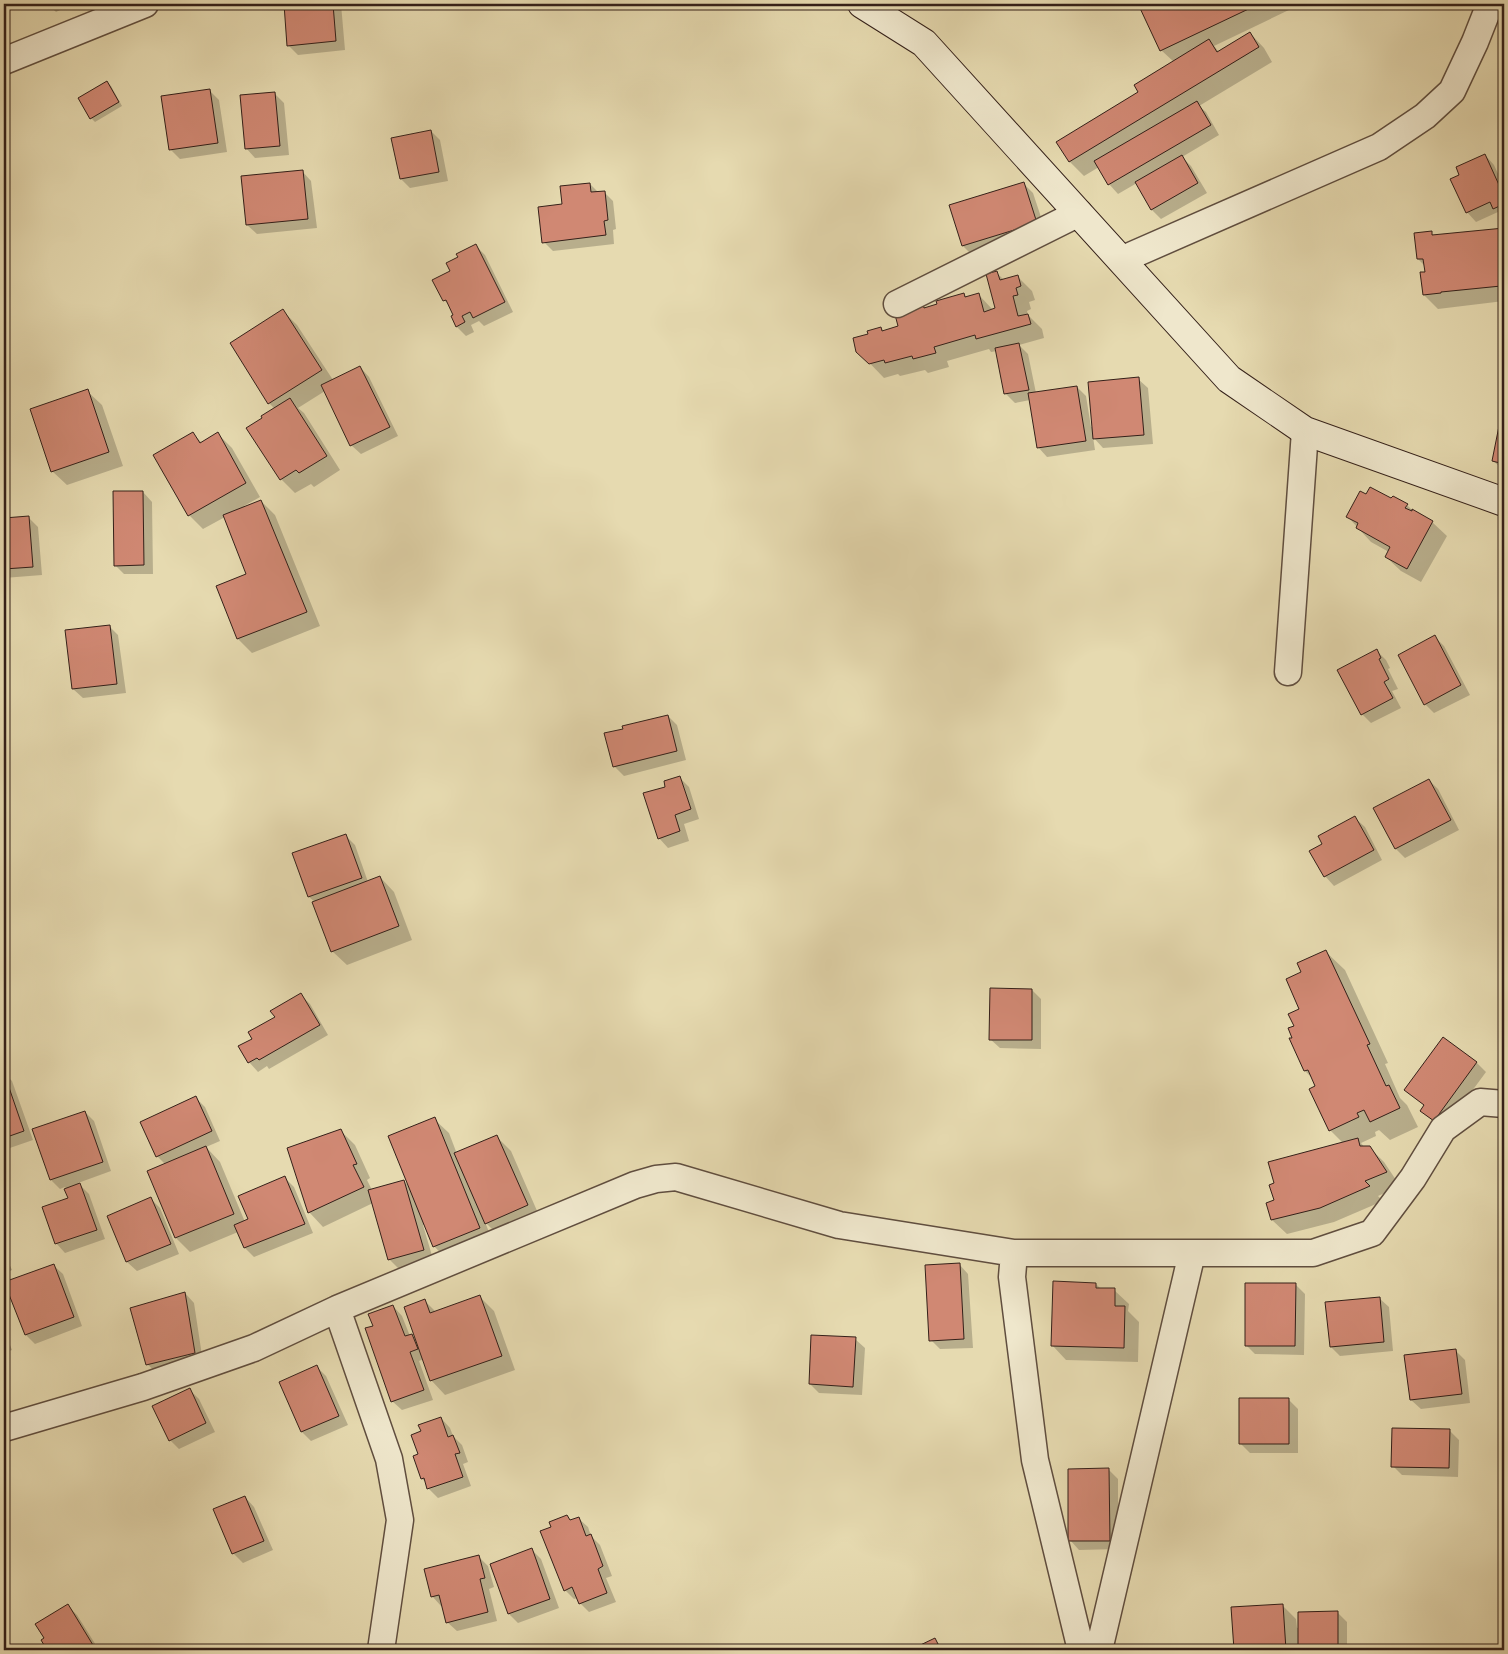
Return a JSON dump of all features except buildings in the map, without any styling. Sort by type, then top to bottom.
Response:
[{"type":"main road","points":[[862,4],[924,43],[1229,379],[1305,431],[1504,502]]},
{"type":"street","points":[[4,62],[145,4]]},
{"type":"street","points":[[1121,260],[1379,148],[1425,116],[1452,91],[1490,4]]},
{"type":"street","points":[[897,304],[1079,213]]},
{"type":"street","points":[[1288,672],[1305,431]]},
{"type":"street","points":[[4,1428],[143,1387],[254,1348],[337,1309],[626,1188],[656,1179],[676,1177],[839,1225],[1014,1253],[1313,1253],[1372,1233],[1413,1178],[1443,1129],[1480,1102],[1504,1104]]},
{"type":"street","points":[[1014,1253],[1012,1276],[1035,1460],[1081,1650]]},
{"type":"street","points":[[1099,1650],[1192,1253]]},
{"type":"street","points":[[337,1309],[389,1459],[400,1520],[382,1650]]}]
